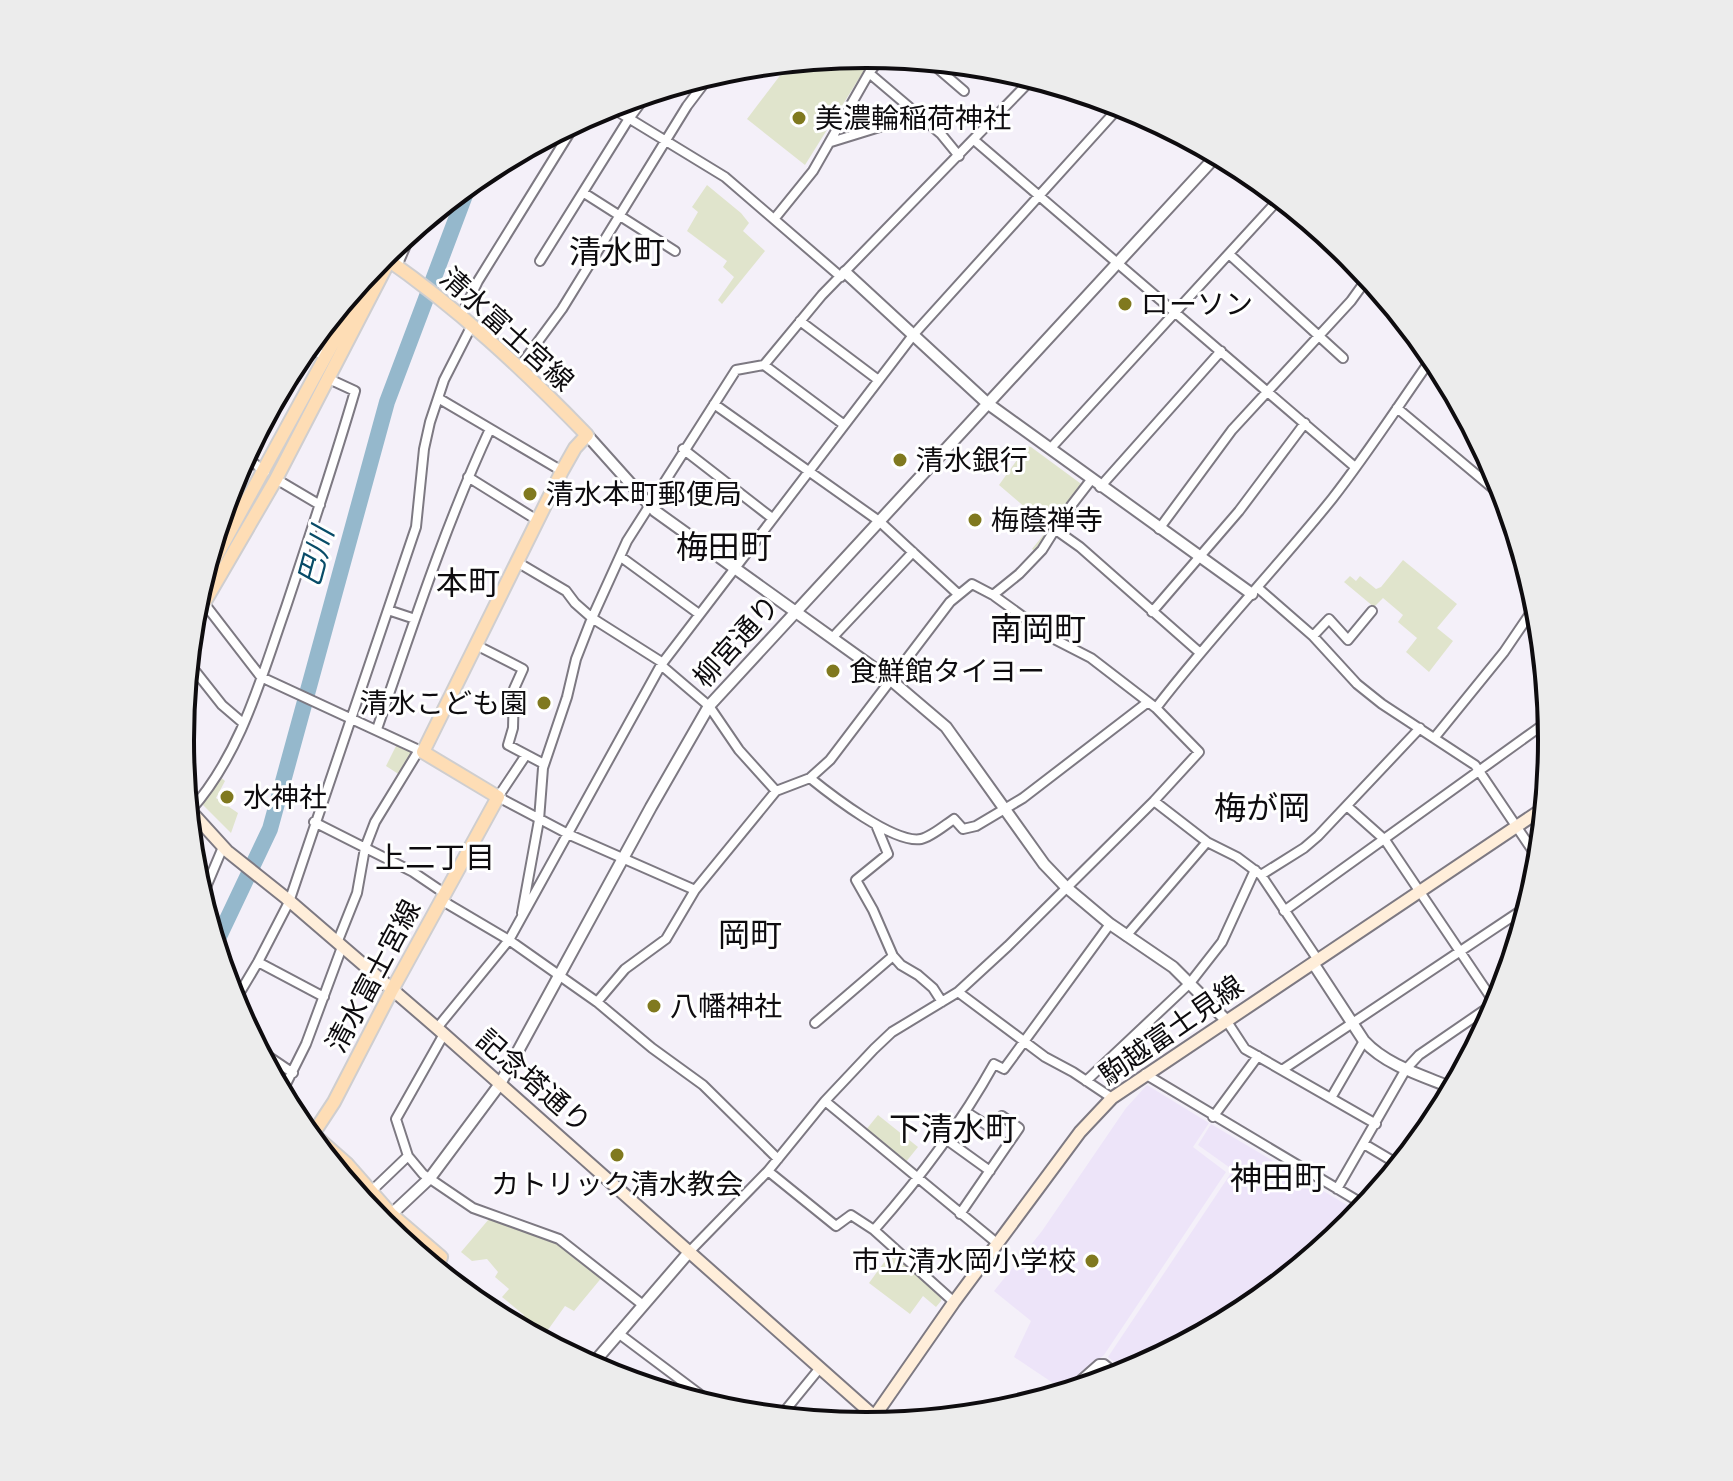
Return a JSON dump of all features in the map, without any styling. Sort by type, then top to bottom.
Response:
[{"type":"main road","name":"清水富士宮線","points":[[393,263],[520,366],[587,435]]},
{"type":"main road","points":[[221,554],[331,375],[384,272]]},
{"type":"main road","points":[[216,571],[270,476],[322,361],[377,279]]},
{"type":"main road","points":[[322,361],[331,375]]},
{"type":"main road","points":[[498,797],[421,751],[562,471],[575,448],[587,435]]},
{"type":"main road","name":"清水富士宮線","points":[[317,1128],[334,1102],[442,896],[498,797]]},
{"type":"main road","name":"駒越富士見線","points":[[881,1413],[954,1302],[1080,1132],[1112,1098],[1535,814]]},
{"type":"main road","name":"記念塔通り","points":[[199,822],[225,849],[440,1031],[690,1251],[867,1413]]},
{"type":"main road","points":[[340,1159],[391,1214],[441,1257],[440,1260]]},
{"type":"street","points":[[775,218],[813,171],[872,68]]},
{"type":"street","points":[[869,73],[941,134],[959,156]]},
{"type":"street","points":[[943,73],[964,91]]},
{"type":"street","points":[[521,919],[539,820],[544,764],[567,697],[576,659],[627,541],[649,504],[736,370],[764,365],[843,274],[1024,87]]},
{"type":"street","points":[[520,366],[562,309],[700,89]]},
{"type":"street","points":[[540,261],[636,109]]},
{"type":"street","points":[[621,115],[725,177],[914,334],[987,403],[1159,529],[1255,591],[1313,636],[1357,684],[1479,771],[1530,847]]},
{"type":"street","points":[[643,1305],[559,1239],[473,1208],[430,1178],[408,1156],[396,1119],[440,1031],[509,940],[570,835],[662,664],[877,379],[1112,115]]},
{"type":"street","points":[[830,142],[921,117]]},
{"type":"street","points":[[242,989],[288,900],[416,527],[424,449],[478,281],[566,139]]},
{"type":"street","points":[[974,140],[1355,467]]},
{"type":"street","name":"柳宮通り","points":[[391,1214],[430,1178],[500,1084],[709,706],[1211,163]]},
{"type":"street","points":[[584,193],[675,251]]},
{"type":"street","points":[[1050,449],[1273,205]]},
{"type":"street","points":[[1229,254],[1343,358]]},
{"type":"street","points":[[1159,529],[1232,430],[1362,286]]},
{"type":"street","points":[[800,321],[877,379]]},
{"type":"street","points":[[993,595],[1026,567],[1064,515],[1221,351]]},
{"type":"street","points":[[316,355],[322,361]]},
{"type":"street","points":[[764,365],[843,424]]},
{"type":"street","points":[[1156,708],[1199,652],[1255,591],[1355,467],[1426,367]]},
{"type":"street","points":[[197,800],[221,771],[243,723],[320,505],[355,391],[331,375]]},
{"type":"street","points":[[438,398],[562,471]]},
{"type":"street","points":[[714,404],[879,521],[958,594]]},
{"type":"street","points":[[1397,408],[1489,485]]},
{"type":"street","points":[[1152,612],[1246,503],[1305,423]]},
{"type":"street","points":[[377,729],[468,477],[490,429]]},
{"type":"street","points":[[587,435],[649,504],[892,681],[946,727],[1044,864],[1110,924],[1173,967],[1226,1020],[1245,1049],[1376,1124]]},
{"type":"street","points":[[683,449],[772,518]]},
{"type":"street","points":[[254,463],[320,505]]},
{"type":"street","points":[[468,477],[537,520]]},
{"type":"street","points":[[1056,530],[1080,547],[1199,652]]},
{"type":"street","points":[[833,637],[913,552]]},
{"type":"street","points":[[621,557],[699,614]]},
{"type":"street","points":[[517,562],[566,591],[592,618],[662,664],[709,706],[739,750],[776,791]]},
{"type":"street","points":[[597,1002],[625,969],[666,939],[695,890],[776,791],[810,778],[830,760],[958,594],[972,584],[993,595],[1039,629],[1091,658],[1156,708],[1199,752],[1154,801],[958,992],[892,1032],[825,1101],[768,1171],[690,1251],[598,1357]]},
{"type":"street","points":[[207,608],[261,677],[421,751],[382,809],[365,848],[357,893],[324,997],[287,1083]]},
{"type":"street","points":[[388,610],[415,619]]},
{"type":"street","points":[[1313,636],[1329,619],[1348,640],[1372,611]]},
{"type":"street","points":[[1435,737],[1504,652],[1527,618]]},
{"type":"street","points":[[476,645],[523,669],[514,689],[513,728],[508,745],[544,764]]},
{"type":"street","points":[[198,674],[222,705],[243,723]]},
{"type":"street","points":[[810,778],[876,825],[907,837],[922,839],[954,819],[963,829],[976,826],[1006,809],[1148,702]]},
{"type":"street","points":[[1086,1081],[1190,983],[1222,942],[1258,872],[1304,848],[1348,807],[1420,728]]},
{"type":"street","points":[[1284,911],[1539,728]]},
{"type":"street","points":[[526,755],[498,797],[570,835],[695,890]]},
{"type":"street","points":[[1154,801],[1207,842],[1258,872],[1364,1041],[1378,1054],[1444,1085]]},
{"type":"street","points":[[1348,807],[1385,840],[1490,992]]},
{"type":"street","points":[[314,822],[413,872],[442,896],[559,974],[703,1085],[778,1159]]},
{"type":"street","points":[[876,825],[888,854],[856,880],[893,956],[933,988],[942,1002]]},
{"type":"street","points":[[1126,936],[1207,842]]},
{"type":"street","points":[[209,882],[225,849]]},
{"type":"street","points":[[1282,1070],[1516,913]]},
{"type":"street","points":[[874,1230],[919,1179],[966,1112],[994,1064],[1004,1069],[1110,924]]},
{"type":"street","points":[[815,1023],[893,956]]},
{"type":"street","points":[[258,962],[324,997]]},
{"type":"street","points":[[958,992],[1045,1057],[1112,1098]]},
{"type":"street","points":[[1337,1189],[1406,1069],[1419,1055],[1481,1014]]},
{"type":"street","points":[[1331,1098],[1364,1041]]},
{"type":"street","points":[[1213,1117],[1258,1056]]},
{"type":"street","points":[[275,1061],[293,1073]]},
{"type":"street","points":[[1144,1074],[1357,1200]]},
{"type":"street","points":[[825,1101],[998,1244]]},
{"type":"street","points":[[960,1214],[1019,1128],[1002,1116],[993,1129],[966,1112]]},
{"type":"street","points":[[947,1140],[990,1171]]},
{"type":"street","points":[[1364,1144],[1391,1160]]},
{"type":"street","points":[[371,1192],[408,1156]]},
{"type":"street","points":[[768,1171],[836,1226],[851,1215],[874,1230],[954,1302]]},
{"type":"street","points":[[618,1333],[695,1391]]},
{"type":"street","points":[[1085,1376],[1099,1364],[1109,1368]]},
{"type":"street","points":[[787,1408],[819,1369]]},
{"type":"shaded area","name":"市立清水岡小学校","points":[[1147,1085],[1209,1123],[1193,1147],[1226,1172],[1104,1355],[1073,1380],[1056,1385],[1014,1357],[1031,1321],[994,1291],[1042,1231],[1126,1108]]},
{"type":"shaded area","points":[[1211,1124],[1350,1207],[1310,1246],[1240,1300],[1164,1344],[1117,1364],[1108,1357],[1233,1170],[1198,1145]]},
{"type":"green space","name":"美濃輪稲荷神社","points":[[866,68],[805,165],[747,119],[781,74]]},
{"type":"green space","points":[[707,185],[741,213],[749,223],[743,231],[765,251],[722,304],[718,300],[734,277],[723,267],[727,261],[687,231],[698,212],[692,207]]},
{"type":"green space","points":[[1027,446],[1084,486],[1037,553],[1032,549],[1049,528],[999,485]]},
{"type":"green space","points":[[1403,560],[1457,604],[1437,628],[1453,641],[1429,672],[1406,652],[1417,638],[1398,622],[1403,615],[1383,598],[1374,607],[1344,582],[1350,576],[1356,581],[1360,576],[1376,589]]},
{"type":"green space","points":[[397,744],[413,752],[400,775],[386,766]]},
{"type":"green space","points":[[220,777],[225,781],[216,798],[238,813],[231,833],[201,803]]},
{"type":"green space","points":[[878,1115],[918,1147],[905,1163],[865,1131]]},
{"type":"green space","points":[[489,1219],[554,1241],[603,1276],[574,1311],[565,1306],[547,1332],[522,1318],[524,1315],[502,1297],[509,1289],[495,1277],[498,1272],[487,1259],[472,1261],[461,1252]]},
{"type":"green space","points":[[893,1250],[942,1295],[936,1307],[923,1296],[910,1314],[869,1283]]},
{"type":"waterway","name":"巴川","points":[[222,931],[270,829],[387,402],[462,203]]},
{"type":"place","name":"美濃輪稲荷神社","points":[[799,118]]},
{"type":"place","name":"ローソン","points":[[1125,304]]},
{"type":"place","name":"清水銀行","points":[[900,460]]},
{"type":"place","name":"清水本町郵便局","points":[[530,494]]},
{"type":"place","name":"梅蔭禅寺","points":[[975,520]]},
{"type":"place","name":"食鮮館タイヨー","points":[[833,671]]},
{"type":"place","name":"清水こども園","points":[[544,703]]},
{"type":"place","name":"水神社","points":[[227,797]]},
{"type":"place","name":"八幡神社","points":[[654,1006]]},
{"type":"place","name":"カトリック清水教会","points":[[617,1155]]},
{"type":"place","name":"市立清水岡小学校","points":[[1092,1261]]},
{"type":"district","name":"清水町","points":[[617,252]]},
{"type":"district","name":"梅田町","points":[[724,547]]},
{"type":"district","name":"本町","points":[[468,583]]},
{"type":"district","name":"南岡町","points":[[1038,629]]},
{"type":"district","name":"梅が岡","points":[[1262,808]]},
{"type":"district","name":"上二丁目","points":[[435,858]]},
{"type":"district","name":"岡町","points":[[750,935]]},
{"type":"district","name":"下清水町","points":[[953,1129]]},
{"type":"district","name":"神田町","points":[[1278,1178]]}]
